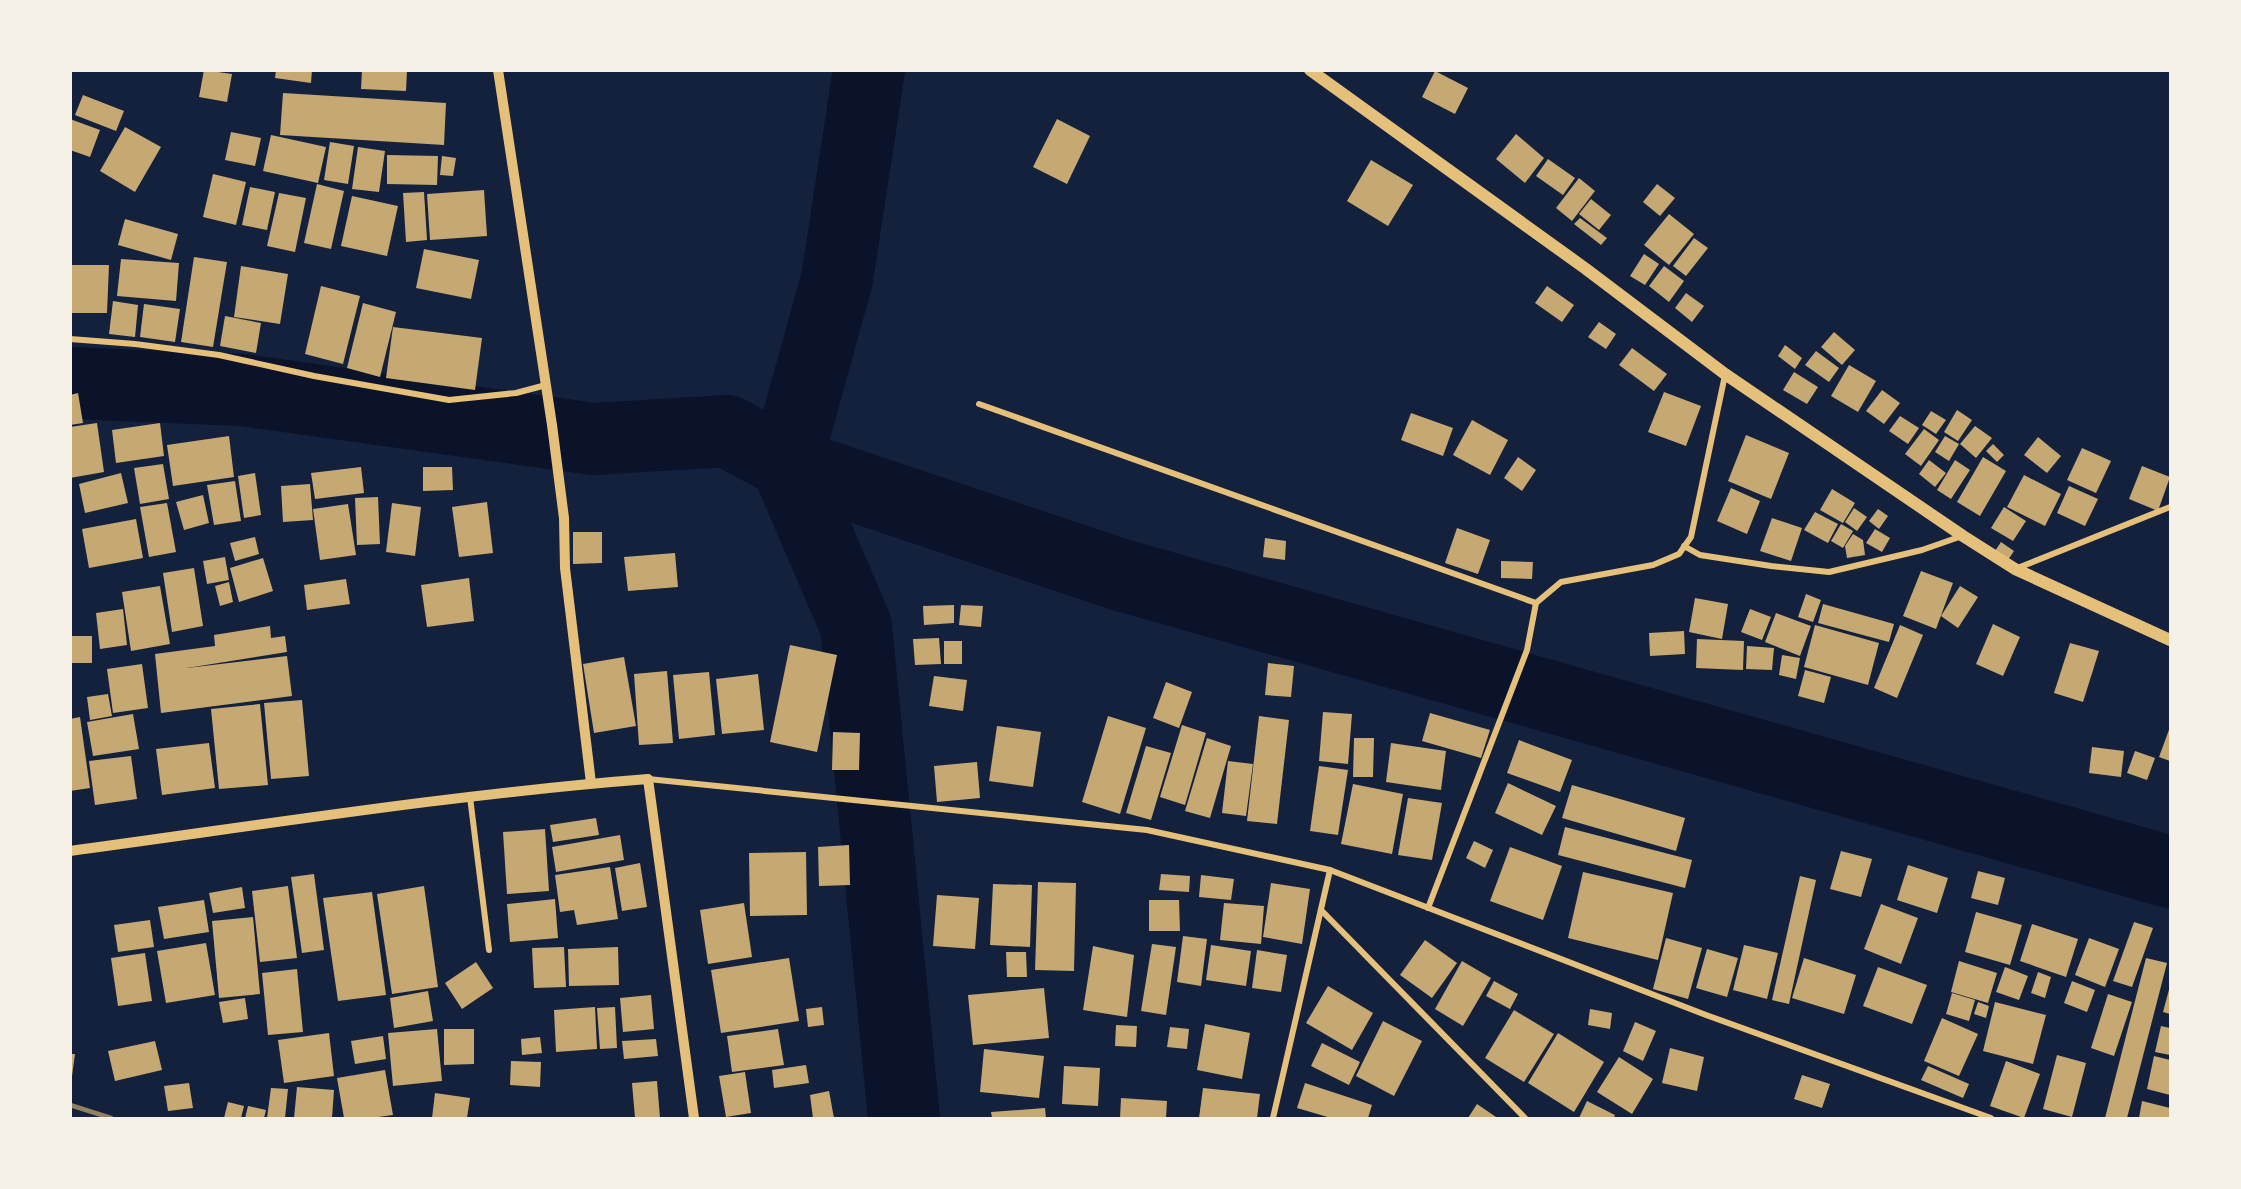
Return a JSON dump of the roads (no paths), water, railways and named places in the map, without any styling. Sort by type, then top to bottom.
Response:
[{"type":"main road","points":[[1310,70],[1586,269],[1725,374],[1963,536],[2015,569],[2170,640]]},
{"type":"street","points":[[498,70],[552,425],[564,518],[565,568],[591,783]]},
{"type":"street","points":[[70,339],[135,344],[219,355],[314,376],[448,400],[516,393],[546,385]]},
{"type":"street","points":[[1428,908],[1527,650],[1536,603],[1561,582],[1653,565],[1678,554],[1691,537],[1725,374]]},
{"type":"street","points":[[979,404],[1536,603]]},
{"type":"street","points":[[2015,569],[2170,507]]},
{"type":"street","points":[[1684,546],[1700,555],[1829,572],[1923,550],[1963,536]]},
{"type":"street","points":[[648,779],[694,1119]]},
{"type":"street","points":[[70,851],[470,797],[648,779],[1147,830],[1330,870],[1706,1015],[1991,1119]]},
{"type":"street","points":[[470,797],[489,950]]},
{"type":"street","points":[[1273,1119],[1330,870]]},
{"type":"street","points":[[1321,910],[1525,1119]]},
{"type":"waterway","points":[[869,70],[837,279],[786,463],[1121,575],[2170,872]]},
{"type":"waterway","points":[[70,383],[242,390],[594,439],[727,431],[786,463],[856,626],[904,1118]]},
{"type":"railway","points":[[70,1105],[111,1118]]}]
